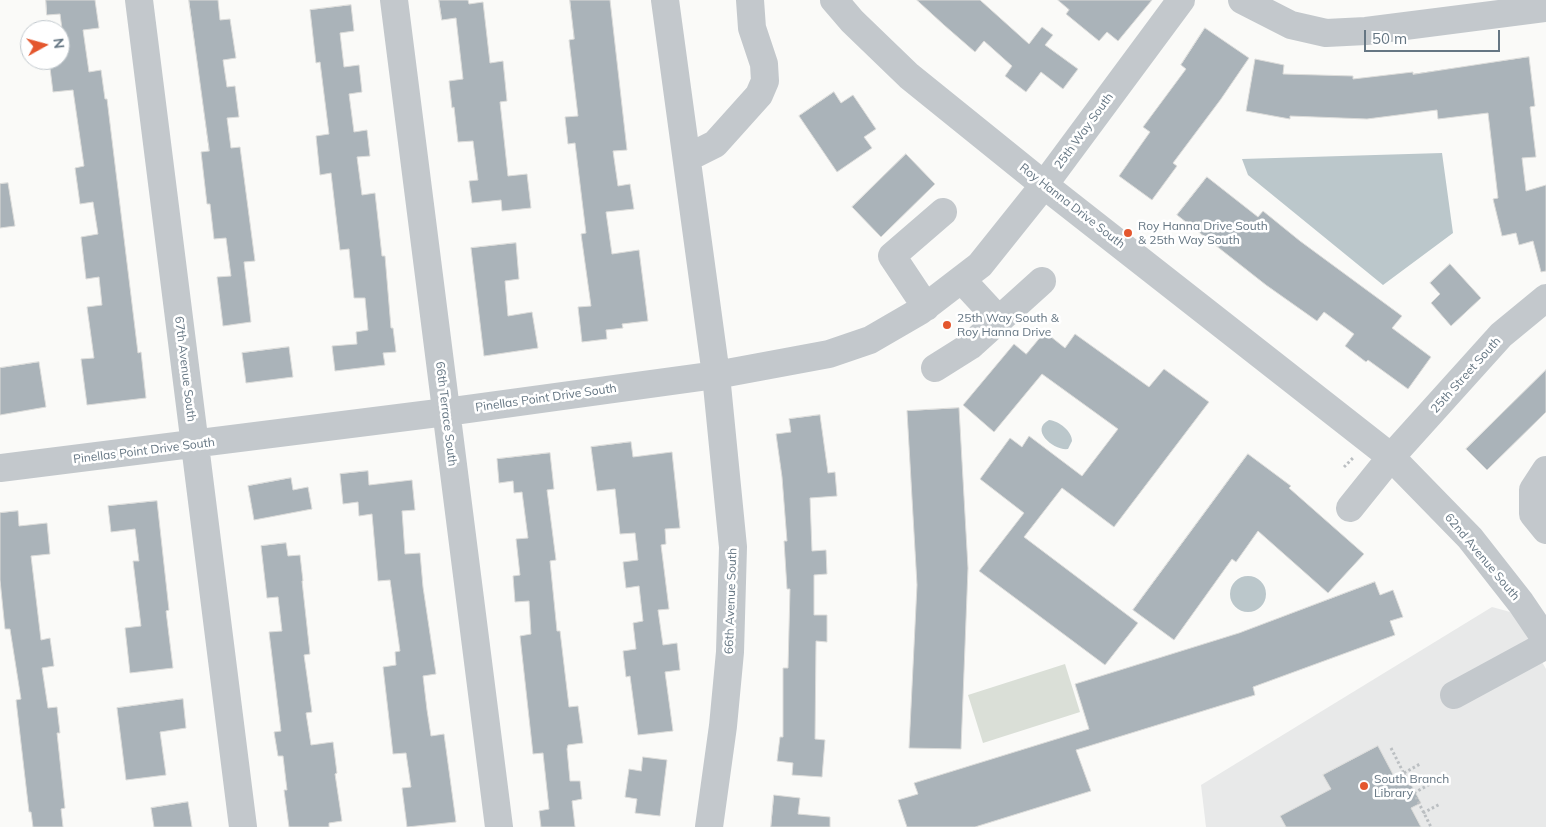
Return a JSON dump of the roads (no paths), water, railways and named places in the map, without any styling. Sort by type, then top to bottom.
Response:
[{"type":"street","name":"67th Avenue South","points":[[139,0],[243,827]]},
{"type":"street","name":"66th Terrace South","points":[[394,0],[499,827]]},
{"type":"street","points":[[665,0],[716,375]]},
{"type":"street","points":[[687,158],[715,144],[759,95],[765,81],[764,64],[752,28],[750,0]]},
{"type":"street","name":"Roy Hanna Drive South","points":[[834,0],[852,21],[909,76],[1044,185],[1391,457]]},
{"type":"street","name":"25th Way South","points":[[716,375],[838,351],[870,340],[926,307],[962,280],[980,265],[1044,185],[1181,0]]},
{"type":"street","points":[[1242,0],[1291,25],[1326,33],[1366,31],[1546,8]]},
{"type":"street","points":[[926,307],[892,256],[943,212]]},
{"type":"street","points":[[962,280],[999,320]]},
{"type":"street","points":[[935,368],[970,346],[1042,281]]},
{"type":"street","name":"25th Street South","points":[[1350,508],[1391,457],[1502,335],[1546,298]]},
{"type":"street","name":"Pinellas Point Drive South","points":[[0,468],[446,412],[716,375]]},
{"type":"street","name":"66th Avenue South","points":[[709,827],[721,744],[730,652],[733,547],[716,375]]},
{"type":"street","name":"62nd Avenue South","points":[[1391,457],[1470,538],[1521,603],[1546,640]]},
{"type":"street","points":[[1546,470],[1533,490],[1532,514],[1546,530]]},
{"type":"street","points":[[1454,695],[1546,644]]},
{"type":"place","name":"Roy Hanna Drive South & 25th Way South","points":[[1128,233]]},
{"type":"place","name":"25th Way South & Roy Hanna Drive","points":[[947,325]]},
{"type":"place","name":"South Branch Library","points":[[1364,786]]}]
